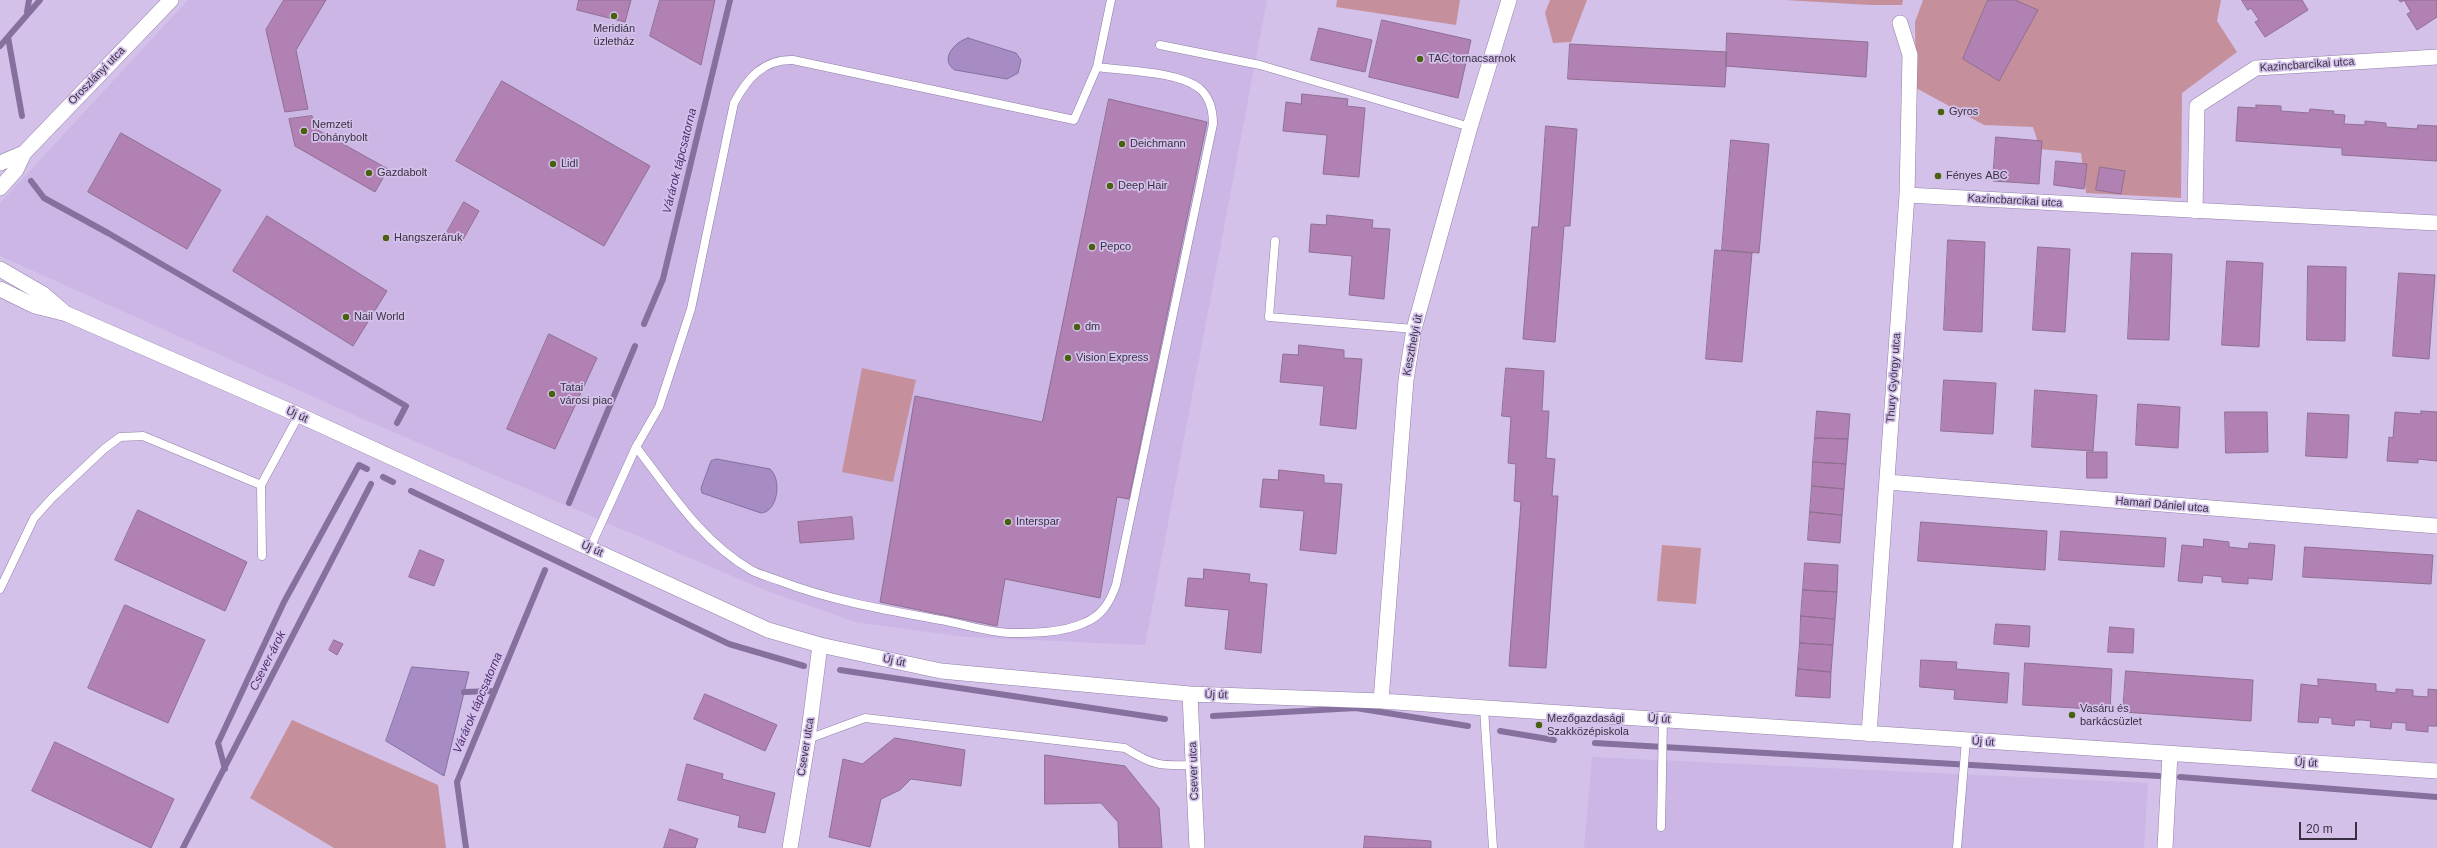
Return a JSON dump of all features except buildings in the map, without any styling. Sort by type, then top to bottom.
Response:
[{"type":"street","name":"Oroszlányi utca","points":[[0,188],[16,170],[24,153],[170,0]]},
{"type":"street","name":"Keszthelyi út","points":[[1381,701],[1406,380],[1414,329],[1470,127],[1509,0]]},
{"type":"street","name":"Thury György utca","points":[[1869,734],[1906,196],[1910,55],[1900,22]]},
{"type":"street","name":"Kazincbarcikai utca","points":[[2195,211],[2197,106],[2256,68],[2437,57]]},
{"type":"street","name":"Oroszlányi utca","points":[[0,163],[24,153]]},
{"type":"street","name":"Kazincbarcikai utca","points":[[1906,196],[2437,223]]},
{"type":"street","name":"Új út","points":[[0,269],[43,294],[67,314]]},
{"type":"street","name":"Új út","points":[[0,289],[35,306],[67,314],[299,415],[768,630],[820,645],[941,671],[1190,694],[1381,701],[1869,734],[1966,748],[2170,754],[2437,771]]},
{"type":"street","name":"Hamari Dániel utca","points":[[1886,482],[2437,526]]},
{"type":"street","name":"Csever utca","points":[[790,848],[808,739],[820,645]]},
{"type":"street","name":"Csever utca","points":[[1190,694],[1197,848]]},
{"type":"street","points":[[2165,848],[2170,754]]},
{"type":"lane","points":[[590,548],[636,447],[659,407],[691,310],[734,103],[751,76],[774,62],[793,60],[1074,120],[1097,67],[1111,0]]},
{"type":"lane","points":[[1160,45],[1260,65],[1470,127]]},
{"type":"lane","points":[[636,447],[680,506],[709,539],[752,570],[797,588],[856,605],[1008,632],[1048,632],[1072,627],[1086,622],[1101,612],[1110,601],[1116,585],[1213,124],[1213,110],[1200,89],[1193,84],[1172,78],[1097,67]]},
{"type":"lane","points":[[1275,242],[1269,317],[1414,329]]},
{"type":"lane","points":[[262,556],[261,485],[299,415]]},
{"type":"lane","points":[[0,589],[34,518],[58,492],[104,449],[120,437],[143,436],[261,485]]},
{"type":"lane","points":[[1484,708],[1493,848]]},
{"type":"lane","points":[[808,739],[865,718],[1125,748],[1145,760],[1163,766],[1194,765]]},
{"type":"lane","points":[[1660,827],[1663,719]]},
{"type":"lane","points":[[1957,848],[1966,748]]},
{"type":"shaded area","points":[[188,0],[1267,0],[1145,645],[965,637],[855,622],[765,590],[365,420],[0,256],[0,203]]},
{"type":"shaded area","points":[[1337,0],[1460,0],[1456,25],[1336,7]]},
{"type":"shaded area","points":[[1550,0],[1587,0],[1571,42],[1553,43],[1545,13]]},
{"type":"shaded area","points":[[1785,0],[1903,0],[1902,5],[1870,5]]},
{"type":"shaded area","points":[[1923,0],[2221,0],[2217,21],[2237,52],[2182,93],[2181,198],[2086,193],[2081,153],[2040,149],[2033,127],[1984,125],[1916,88],[1915,22]]},
{"type":"shaded area","points":[[968,38],[1016,53],[1021,60],[1018,73],[1007,79],[955,70],[950,66],[948,61],[950,52],[958,43]]},
{"type":"shaded area","points":[[862,368],[916,380],[893,482],[842,472]]},
{"type":"shaded area","points":[[717,459],[770,469],[774,474],[777,487],[771,507],[767,511],[761,513],[702,493],[701,488],[711,461]]},
{"type":"shaded area","points":[[1662,545],[1701,548],[1696,604],[1657,601]]},
{"type":"shaded area","points":[[412,667],[469,672],[444,776],[386,741]]},
{"type":"shaded area","points":[[292,720],[438,785],[446,848],[334,848],[250,798]]},
{"type":"shaded area","points":[[1592,757],[2148,783],[2144,848],[1584,848]]},
{"type":"waterway","points":[[27,12],[29,0]]},
{"type":"waterway","points":[[0,46],[40,0]]},
{"type":"waterway","name":"Várárok tápcsatorna","points":[[644,324],[663,279],[730,0]]},
{"type":"waterway","points":[[8,37],[22,116]]},
{"type":"waterway","points":[[31,181],[44,198],[108,233],[406,406],[397,423]]},
{"type":"waterway","name":"Várárok tápcsatorna","points":[[569,503],[635,346]]},
{"type":"waterway","points":[[225,769],[218,743],[284,602],[359,465],[367,469]]},
{"type":"waterway","points":[[383,477],[393,482]]},
{"type":"waterway","name":"Csever-árok","points":[[183,848],[371,484]]},
{"type":"waterway","points":[[411,491],[729,644],[804,666]]},
{"type":"waterway","name":"Várárok tápcsatorna","points":[[466,848],[457,782],[545,570]]},
{"type":"waterway","points":[[840,670],[1165,719]]},
{"type":"waterway","points":[[464,692],[495,691]]},
{"type":"waterway","points":[[1213,716],[1356,708],[1468,726]]},
{"type":"waterway","points":[[1500,731],[1554,740]]},
{"type":"waterway","points":[[1595,743],[2159,776]]},
{"type":"waterway","points":[[2180,777],[2437,797]]},
{"type":"place","name":"Meridián üzletház","points":[[614,16]]},
{"type":"place","name":"TAC tornacsarnok","points":[[1420,59]]},
{"type":"place","name":"Gyros","points":[[1941,112]]},
{"type":"place","name":"Nemzeti Dohánybolt","points":[[304,131]]},
{"type":"place","name":"Deichmann","points":[[1122,144]]},
{"type":"place","name":"Lidl","points":[[553,164]]},
{"type":"place","name":"Gazdabolt","points":[[369,173]]},
{"type":"place","name":"Fényes ABC","points":[[1938,176]]},
{"type":"place","name":"Deep Hair","points":[[1110,186]]},
{"type":"place","name":"Hangszeráruk","points":[[386,238]]},
{"type":"place","name":"Pepco","points":[[1092,247]]},
{"type":"place","name":"Nail World","points":[[346,317]]},
{"type":"place","name":"dm","points":[[1077,327]]},
{"type":"place","name":"Vision Express","points":[[1068,358]]},
{"type":"place","name":"Tatai városi piac","points":[[552,394]]},
{"type":"place","name":"Interspar","points":[[1008,522]]},
{"type":"place","name":"Vasáru és barkácsüzlet","points":[[2072,715]]},
{"type":"place","name":"Mezőgazdasági Szakközépiskola","points":[[1539,725]]}]
